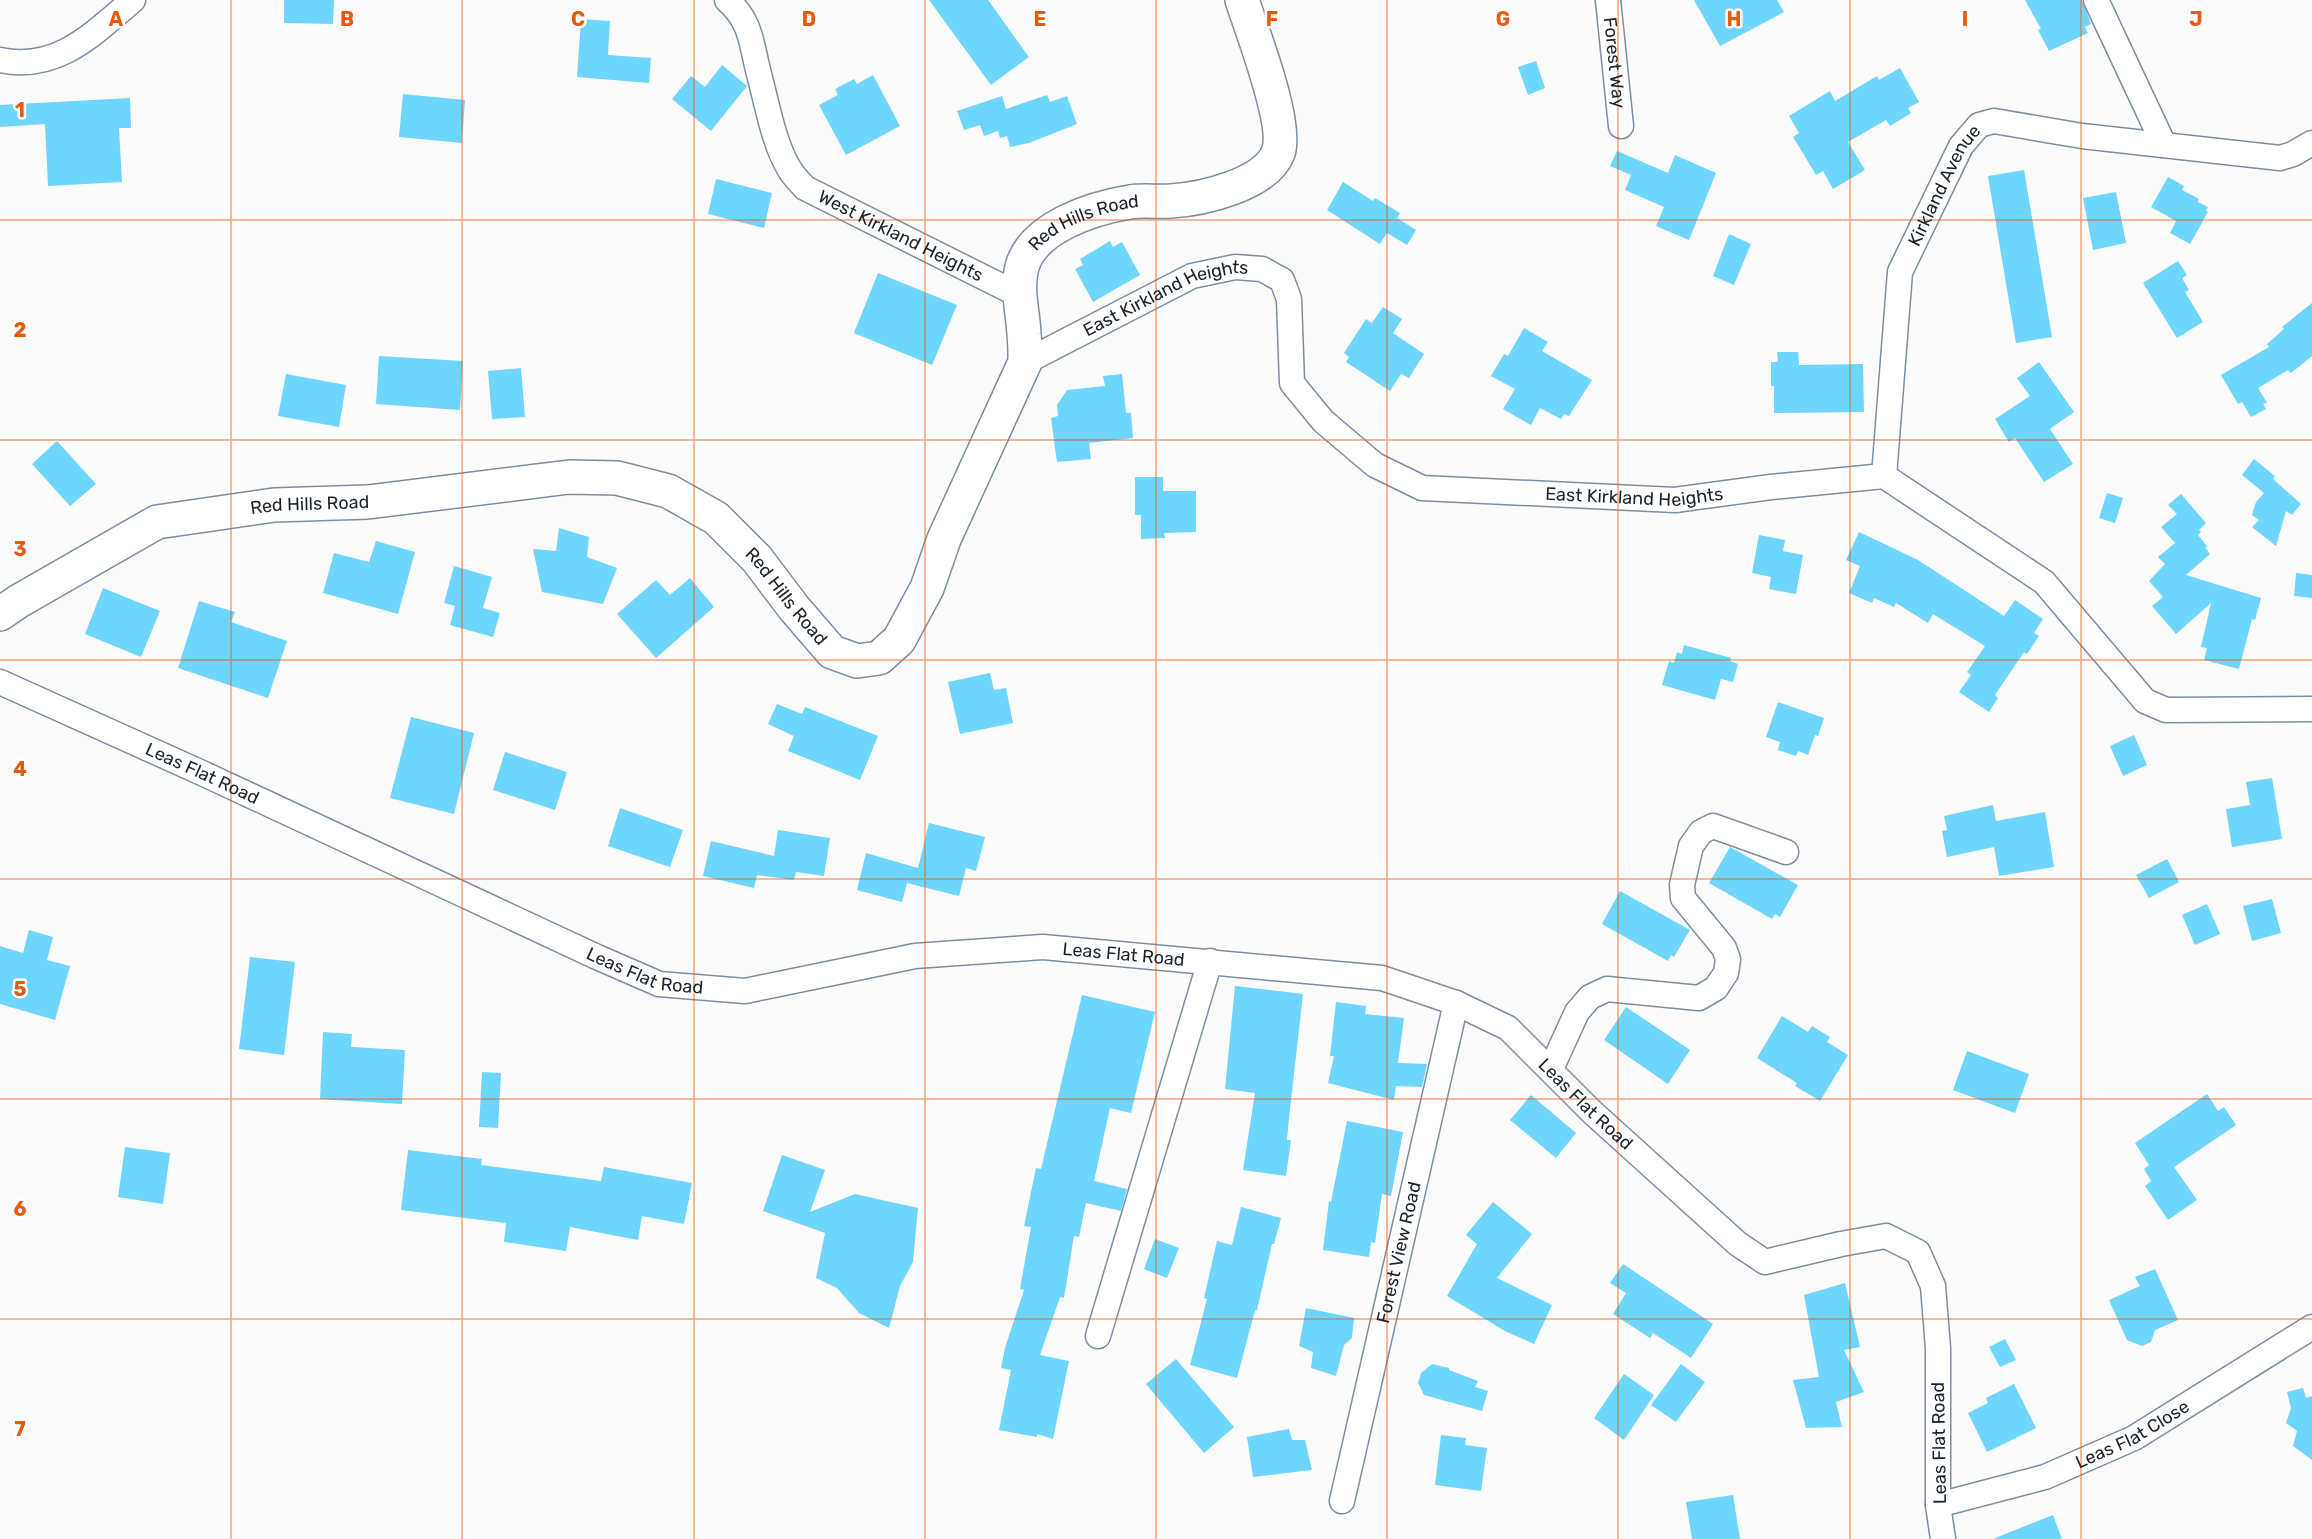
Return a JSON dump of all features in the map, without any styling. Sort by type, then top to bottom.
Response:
[{"type":"main road","name":"Red Hills Road","points":[[0,614],[157,522],[274,505],[368,502],[569,477],[617,478],[668,491],[716,519],[757,559],[794,608],[832,652],[857,661],[879,658],[899,640],[927,588],[944,539],[1025,362],[1019,295],[1022,266],[1031,249],[1045,233],[1078,216],[1130,202],[1172,201],[1219,193],[1266,171],[1279,152],[1279,114],[1242,0]]},
{"type":"street","points":[[0,60],[14,63],[52,58],[82,43],[133,0]]},
{"type":"street","name":"West Kirkland Heights","points":[[727,0],[749,27],[758,72],[782,155],[791,172],[805,188],[1019,295]]},
{"type":"street","name":"Forest Way","points":[[1608,0],[1621,126]]},
{"type":"street","points":[[2096,0],[2164,145]]},
{"type":"street","name":"Kirkland Avenue","points":[[1884,476],[1900,272],[1961,146],[1979,125],[1994,121],[2082,136],[2280,158],[2293,154],[2312,143]]},
{"type":"street","name":"East Kirkland Heights","points":[[1025,362],[1192,276],[1235,267],[1262,269],[1281,280],[1289,299],[1293,383],[1323,421],[1375,465],[1422,488],[1676,500],[1771,487],[1884,476]]},
{"type":"street","points":[[1884,476],[2044,582],[2145,701],[2166,710],[2312,709]]},
{"type":"street","name":"Leas Flat Road","points":[[0,682],[659,984],[745,990],[915,956],[1043,947],[1382,978],[1456,1003],[1508,1028],[1592,1112],[1738,1244],[1765,1262],[1886,1236],[1918,1252],[1933,1286],[1938,1348],[1938,1505],[1943,1539]]},
{"type":"street","points":[[1551,1069],[1577,1012],[1590,997],[1607,989],[1699,998],[1716,988],[1726,973],[1728,958],[1724,948],[1683,898],[1682,885],[1691,846],[1701,832],[1713,826],[1786,852]]},
{"type":"street","points":[[1098,1336],[1210,961]]},
{"type":"street","name":"Forest View Road","points":[[1342,1501],[1456,1003]]},
{"type":"street","name":"Leas Flat Close","points":[[1938,1505],[2045,1477],[2134,1438],[2312,1327]]},
{"type":"building","points":[[284,0],[334,0],[333,24],[284,23]]},
{"type":"building","points":[[929,0],[988,0],[1029,57],[991,85]]},
{"type":"building","points":[[1694,0],[1777,0],[1784,12],[1720,46]]},
{"type":"building","points":[[2025,0],[2082,0],[2091,24],[2085,27],[2088,33],[2049,51],[2038,30],[2041,29]]},
{"type":"building","points":[[581,19],[610,21],[608,55],[651,58],[649,83],[577,77]]},
{"type":"building","points":[[1536,61],[1545,88],[1528,95],[1518,67]]},
{"type":"building","points":[[722,65],[747,86],[711,131],[672,99],[691,76],[705,87]]},
{"type":"building","points":[[1900,68],[1919,102],[1908,108],[1911,113],[1890,126],[1886,120],[1848,142],[1865,170],[1833,189],[1823,171],[1816,175],[1793,137],[1799,133],[1789,116],[1830,91],[1835,101],[1877,76],[1879,80]]},
{"type":"building","points":[[873,75],[900,126],[846,155],[819,105],[838,95],[835,89],[854,79],[857,84]]},
{"type":"building","points":[[403,94],[465,100],[462,143],[399,137]]},
{"type":"building","points":[[1047,95],[1050,102],[1067,96],[1077,124],[1029,143],[1010,147],[1007,136],[1000,138],[998,131],[984,136],[980,125],[964,130],[957,111],[1002,96],[1006,109]]},
{"type":"building","points":[[130,98],[131,128],[119,128],[122,182],[48,186],[45,124],[0,127],[0,105]]},
{"type":"building","points":[[1617,151],[1668,173],[1675,155],[1716,173],[1689,240],[1656,226],[1664,207],[1625,190],[1631,175],[1610,166]]},
{"type":"building","points":[[2024,170],[2052,337],[2016,343],[1988,176]]},
{"type":"building","points":[[2168,177],[2184,186],[2182,190],[2208,207],[2206,211],[2208,212],[2190,244],[2170,233],[2176,221],[2151,207]]},
{"type":"building","points":[[716,179],[772,193],[764,228],[708,214]]},
{"type":"building","points":[[1343,182],[1373,201],[1375,198],[1400,213],[1397,218],[1416,230],[1407,245],[1387,233],[1380,244],[1327,210]]},
{"type":"building","points":[[2116,192],[2126,243],[2093,250],[2083,198]]},
{"type":"building","points":[[1729,234],[1751,244],[1734,285],[1713,276]]},
{"type":"building","points":[[1110,241],[1113,247],[1122,242],[1140,275],[1093,302],[1075,269],[1083,265],[1080,259]]},
{"type":"building","points":[[2178,261],[2187,275],[2182,278],[2189,290],[2185,292],[2203,322],[2177,338],[2143,283]]},
{"type":"building","points":[[878,273],[957,305],[932,365],[854,333]]},
{"type":"building","points":[[2312,303],[2312,356],[2291,373],[2288,370],[2258,388],[2267,403],[2263,404],[2266,409],[2251,417],[2242,402],[2238,404],[2221,375],[2269,347],[2267,344],[2284,329],[2282,327]]},
{"type":"building","points":[[1383,307],[1402,319],[1393,333],[1424,354],[1409,378],[1401,374],[1390,391],[1346,362],[1349,357],[1344,353],[1366,319],[1372,323]]},
{"type":"building","points":[[1524,328],[1548,342],[1542,351],[1592,380],[1569,416],[1564,414],[1561,419],[1540,408],[1531,425],[1503,409],[1515,389],[1491,376],[1504,354],[1508,356]]},
{"type":"building","points":[[1777,352],[1798,352],[1799,365],[1863,364],[1864,412],[1774,413],[1771,362],[1778,362]]},
{"type":"building","points":[[379,356],[463,361],[460,410],[376,404]]},
{"type":"building","points":[[2039,362],[2074,412],[2050,429],[2073,464],[2044,482],[2015,438],[2009,442],[1995,419],[2030,396],[2017,378]]},
{"type":"building","points":[[521,368],[525,417],[492,419],[488,371]]},
{"type":"building","points":[[286,374],[346,385],[339,427],[278,416]]},
{"type":"building","points":[[1122,374],[1126,413],[1131,413],[1133,438],[1089,443],[1091,459],[1057,462],[1051,418],[1058,416],[1057,405],[1067,390],[1105,386],[1103,376]]},
{"type":"building","points":[[57,441],[96,484],[70,506],[32,464]]},
{"type":"building","points":[[2254,459],[2275,476],[2273,479],[2301,504],[2292,515],[2286,511],[2276,546],[2252,527],[2259,520],[2252,515],[2256,502],[2264,493],[2242,475]]},
{"type":"building","points":[[1135,477],[1163,477],[1163,491],[1196,491],[1196,532],[1164,533],[1165,538],[1141,539],[1141,515],[1135,515]]},
{"type":"building","points":[[2107,493],[2123,498],[2115,523],[2099,518]]},
{"type":"building","points":[[2181,494],[2206,523],[2199,530],[2201,532],[2198,535],[2210,554],[2186,575],[2261,598],[2255,620],[2252,619],[2239,669],[2204,660],[2207,648],[2201,647],[2211,603],[2176,634],[2152,606],[2163,597],[2149,581],[2165,564],[2158,557],[2175,543],[2161,527],[2177,514],[2168,505]]},
{"type":"building","points":[[559,528],[589,537],[587,557],[617,568],[603,604],[542,592],[533,549],[556,551]]},
{"type":"building","points":[[1859,532],[1918,560],[2004,616],[2015,600],[2043,619],[2034,633],[2039,636],[2027,654],[2024,652],[1995,695],[1998,698],[1989,712],[1959,692],[1971,675],[1967,672],[1985,646],[1933,614],[1928,623],[1896,603],[1894,607],[1874,598],[1872,603],[1849,593],[1860,566],[1846,560]]},
{"type":"building","points":[[1759,535],[1785,540],[1783,551],[1803,555],[1796,594],[1769,589],[1771,577],[1752,573]]},
{"type":"building","points":[[376,541],[415,552],[398,614],[323,593],[334,553],[369,562]]},
{"type":"building","points":[[454,566],[492,577],[483,608],[500,613],[493,637],[450,625],[455,606],[444,603]]},
{"type":"building","points":[[2296,573],[2312,575],[2312,598],[2294,596]]},
{"type":"building","points":[[690,578],[714,607],[656,658],[617,614],[656,580],[670,595]]},
{"type":"building","points":[[103,588],[160,611],[141,657],[85,634]]},
{"type":"building","points":[[199,601],[235,612],[231,622],[287,641],[268,698],[178,668]]},
{"type":"building","points":[[1684,645],[1731,658],[1730,661],[1738,664],[1733,682],[1721,679],[1715,700],[1662,685],[1669,661],[1674,663],[1677,652],[1682,654]]},
{"type":"building","points":[[990,673],[994,690],[1006,688],[1013,723],[960,734],[948,682]]},
{"type":"building","points":[[1778,702],[1824,718],[1808,755],[1798,751],[1796,756],[1778,750],[1780,742],[1766,737]]},
{"type":"building","points":[[777,704],[802,714],[805,707],[878,736],[860,780],[788,751],[794,736],[768,724]]},
{"type":"building","points":[[411,717],[474,733],[454,814],[390,798]]},
{"type":"building","points":[[2134,735],[2147,765],[2123,776],[2110,746]]},
{"type":"building","points":[[505,752],[567,772],[555,810],[493,790]]},
{"type":"building","points":[[2272,778],[2282,839],[2232,847],[2226,809],[2250,805],[2246,782]]},
{"type":"building","points":[[1993,805],[1996,821],[2045,812],[2054,867],[1999,876],[1994,847],[1947,857],[1942,831],[1947,830],[1944,816]]},
{"type":"building","points":[[620,808],[683,830],[670,867],[608,846]]},
{"type":"building","points":[[929,823],[985,837],[976,871],[966,868],[959,896],[907,883],[902,902],[857,890],[866,853],[918,868]]},
{"type":"building","points":[[778,830],[830,838],[824,876],[796,872],[794,880],[757,875],[754,888],[703,876],[711,841],[774,856]]},
{"type":"building","points":[[1730,847],[1798,885],[1780,917],[1775,914],[1772,919],[1709,883]]},
{"type":"building","points":[[2167,859],[2179,882],[2149,898],[2136,875]]},
{"type":"building","points":[[1620,891],[1690,930],[1674,957],[1671,955],[1668,961],[1602,924]]},
{"type":"building","points":[[2272,899],[2281,933],[2252,941],[2243,906]]},
{"type":"building","points":[[2207,904],[2220,934],[2195,945],[2182,915]]},
{"type":"building","points":[[29,930],[53,937],[47,960],[70,966],[55,1020],[0,1004],[0,946],[23,953]]},
{"type":"building","points":[[250,957],[295,962],[284,1055],[239,1049]]},
{"type":"building","points":[[1235,986],[1303,994],[1289,1118],[1287,1140],[1291,1140],[1286,1176],[1243,1170],[1255,1093],[1225,1089]]},
{"type":"building","points":[[1082,995],[1155,1012],[1131,1113],[1110,1108],[1094,1181],[1127,1189],[1121,1211],[1086,1203],[1079,1237],[1074,1236],[1064,1298],[1060,1297],[1040,1355],[1069,1361],[1053,1439],[1037,1434],[1037,1437],[999,1430],[1011,1370],[1001,1368],[1005,1348],[1024,1290],[1020,1289],[1031,1227],[1024,1226],[1036,1168],[1041,1169]]},
{"type":"building","points":[[1336,1002],[1366,1006],[1365,1014],[1404,1018],[1398,1063],[1427,1064],[1422,1087],[1396,1086],[1394,1100],[1328,1083],[1334,1056],[1330,1056]]},
{"type":"building","points":[[1626,1007],[1690,1050],[1668,1084],[1604,1040]]},
{"type":"building","points":[[1782,1016],[1808,1032],[1812,1026],[1830,1037],[1827,1042],[1848,1055],[1820,1101],[1795,1086],[1797,1083],[1757,1058]]},
{"type":"building","points":[[323,1032],[352,1034],[351,1047],[405,1050],[402,1104],[320,1099]]},
{"type":"building","points":[[1967,1051],[2029,1074],[2015,1113],[1953,1090]]},
{"type":"building","points":[[482,1072],[501,1073],[498,1128],[479,1127]]},
{"type":"building","points":[[2207,1094],[2218,1111],[2224,1107],[2236,1125],[2174,1167],[2197,1200],[2168,1220],[2145,1186],[2151,1181],[2144,1169],[2149,1165],[2135,1143]]},
{"type":"building","points":[[1531,1095],[1576,1133],[1556,1158],[1510,1120]]},
{"type":"building","points":[[1347,1121],[1403,1132],[1391,1196],[1382,1194],[1375,1243],[1371,1242],[1369,1257],[1323,1250],[1329,1201],[1331,1202]]},
{"type":"building","points":[[125,1147],[170,1153],[163,1204],[118,1197]]},
{"type":"building","points":[[408,1150],[482,1159],[481,1165],[601,1181],[604,1167],[692,1183],[684,1224],[642,1216],[638,1240],[570,1227],[566,1251],[504,1242],[506,1223],[401,1210]]},
{"type":"building","points":[[782,1155],[825,1170],[810,1212],[855,1194],[918,1208],[913,1262],[900,1286],[889,1328],[859,1313],[837,1288],[816,1278],[825,1233],[763,1211]]},
{"type":"building","points":[[1493,1202],[1532,1234],[1497,1278],[1552,1305],[1534,1344],[1505,1331],[1447,1296],[1477,1244],[1466,1235]]},
{"type":"building","points":[[1241,1207],[1281,1218],[1237,1378],[1190,1365],[1207,1299],[1204,1298],[1217,1241],[1232,1245]]},
{"type":"building","points":[[1155,1239],[1179,1248],[1167,1278],[1144,1269]]},
{"type":"building","points":[[1623,1264],[1713,1324],[1691,1358],[1653,1333],[1650,1338],[1613,1314],[1626,1293],[1610,1283]]},
{"type":"building","points":[[2155,1269],[2178,1320],[2155,1330],[2151,1342],[2142,1346],[2127,1340],[2109,1300],[2140,1286],[2135,1277]]},
{"type":"building","points":[[1845,1283],[1860,1347],[1844,1350],[1864,1392],[1836,1402],[1842,1427],[1806,1428],[1793,1380],[1819,1377],[1804,1295]]},
{"type":"building","points":[[1306,1308],[1354,1318],[1352,1338],[1344,1345],[1336,1376],[1311,1368],[1313,1352],[1299,1346]]},
{"type":"building","points":[[2005,1339],[2016,1360],[2000,1367],[1989,1347]]},
{"type":"building","points":[[1176,1359],[1234,1427],[1204,1453],[1146,1384]]},
{"type":"building","points":[[1432,1364],[1449,1368],[1449,1370],[1478,1381],[1475,1387],[1488,1391],[1482,1411],[1424,1395],[1418,1383],[1421,1373]]},
{"type":"building","points":[[1681,1364],[1705,1382],[1676,1422],[1651,1405]]},
{"type":"building","points":[[1624,1374],[1654,1395],[1624,1440],[1594,1418]]},
{"type":"building","points":[[2014,1384],[2036,1428],[1987,1452],[1968,1413],[1988,1403],[1986,1398]]},
{"type":"building","points":[[2303,1388],[2306,1398],[2312,1396],[2312,1460],[2293,1446],[2297,1431],[2286,1423],[2291,1408],[2287,1392]]},
{"type":"building","points":[[1289,1429],[1292,1440],[1305,1440],[1312,1470],[1253,1477],[1247,1437]]},
{"type":"building","points":[[1441,1435],[1466,1438],[1465,1445],[1487,1448],[1481,1491],[1435,1485]]},
{"type":"building","points":[[1733,1495],[1740,1539],[1692,1539],[1686,1502]]},
{"type":"building","points":[[2053,1515],[2062,1539],[1995,1538]]}]
